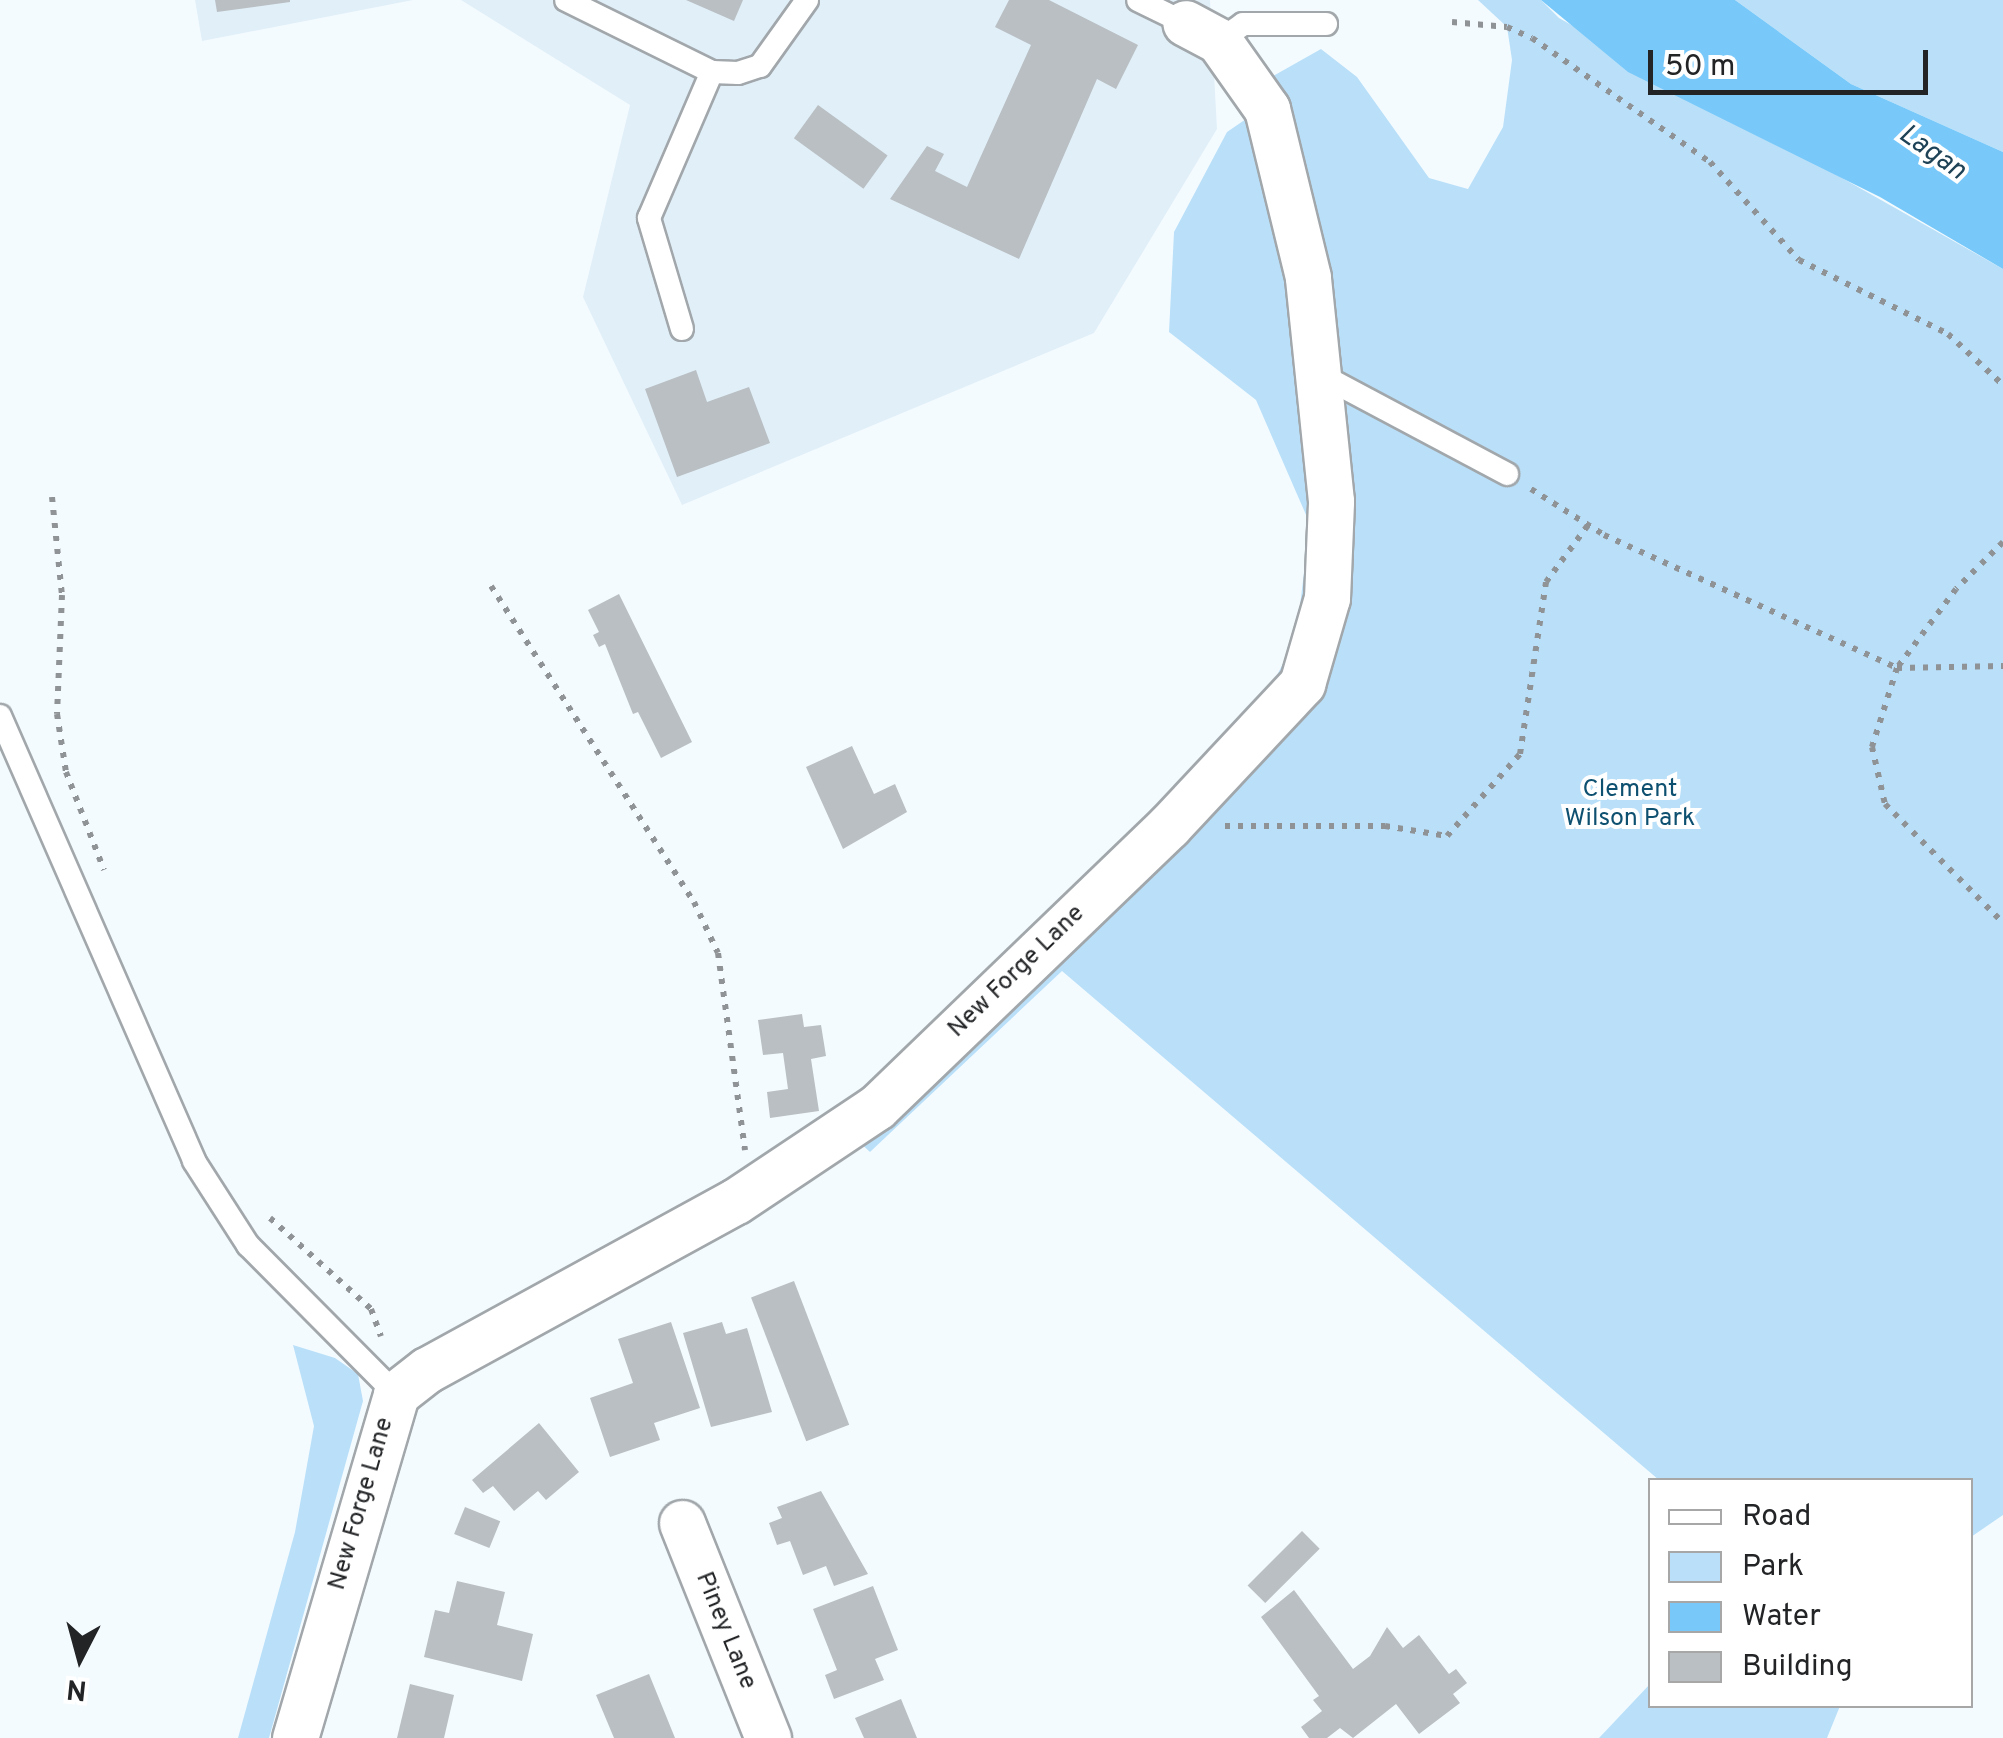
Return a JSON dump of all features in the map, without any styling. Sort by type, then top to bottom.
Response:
[{"type":"street","name":"New Forge Lane","points":[[295,1738],[384,1383],[426,1370],[750,1191],[876,1108],[1168,826],[1302,684],[1318,642],[1331,501],[1318,374],[1287,172],[1267,109],[1202,32]]},
{"type":"street","name":"Piney Lane","points":[[682,1524],[768,1738]]},
{"type":"lane","points":[[566,0],[712,72],[760,66],[808,0]]},
{"type":"lane","points":[[1138,0],[1202,32],[1243,24],[1326,24]]},
{"type":"lane","points":[[682,329],[649,218],[712,72]]},
{"type":"lane","points":[[1318,374],[1507,474]]},
{"type":"lane","points":[[0,716],[194,1162],[248,1244],[384,1383]]},
{"type":"path","points":[[1452,22],[1507,27],[1532,38],[1710,162],[1799,260],[1948,334],[2003,385]]},
{"type":"path","points":[[1507,474],[1588,525],[1822,640],[1897,668],[2003,666]]},
{"type":"path","points":[[52,496],[62,594],[57,714],[66,772],[110,886]]},
{"type":"path","points":[[1168,826],[1385,826],[1447,836],[1520,754],[1546,582],[1588,525]]},
{"type":"path","points":[[2003,542],[1956,588],[1897,668],[1872,747],[1885,804],[2003,923]]},
{"type":"path","points":[[491,586],[694,902],[718,952],[750,1191]]},
{"type":"path","points":[[263,1210],[371,1309],[383,1328],[384,1383]]},
{"type":"shaded area","points":[[195,0],[413,0],[202,41]]},
{"type":"shaded area","points":[[461,0],[1210,0],[1217,129],[1094,333],[682,505],[583,297],[630,105]]},
{"type":"green space","name":"Clement Wilson Park","points":[[1478,0],[1541,0],[1559,18],[2003,269],[2003,1515],[1973,1536],[1973,1478],[1657,1478],[1062,971],[870,1152],[832,1117],[1026,940],[1270,689],[1296,638],[1310,524],[1256,400],[1169,332],[1174,232],[1227,132],[1268,104],[1266,80],[1321,49],[1357,77],[1429,178],[1468,189],[1503,127],[1512,60],[1507,27]]},
{"type":"green space","points":[[1735,0],[2003,0],[2003,152],[1851,84]]},
{"type":"green space","points":[[293,1345],[335,1358],[358,1374],[363,1401],[269,1738],[238,1738],[295,1532],[314,1426]]},
{"type":"green space","points":[[1648,1686],[1648,1708],[1839,1708],[1827,1738],[1599,1738]]},
{"type":"water","name":"Lagan","points":[[1541,0],[1735,0],[1851,84],[2003,152],[2003,269],[1880,197],[1628,72]]},
{"type":"building","points":[[215,0],[290,0],[290,2],[217,12]]},
{"type":"building","points":[[686,0],[743,0],[734,21]]},
{"type":"building","points":[[1009,0],[1049,0],[1138,45],[1116,89],[1097,79],[1019,259],[890,199],[927,146],[944,154],[935,171],[967,187],[1031,45],[995,27]]},
{"type":"building","points":[[818,105],[888,156],[863,189],[794,138]]},
{"type":"building","points":[[696,370],[707,402],[749,387],[770,443],[677,477],[645,389]]},
{"type":"building","points":[[619,594],[692,742],[661,758],[638,712],[633,714],[605,644],[599,647],[593,635],[599,632],[588,610]]},
{"type":"building","points":[[852,746],[874,794],[895,784],[907,812],[843,849],[806,767]]},
{"type":"building","points":[[802,1014],[804,1027],[821,1025],[826,1056],[811,1059],[819,1111],[770,1118],[767,1092],[788,1089],[783,1053],[763,1055],[758,1020]]},
{"type":"building","points":[[794,1281],[849,1425],[806,1441],[751,1297]]},
{"type":"building","points":[[671,1322],[700,1408],[654,1423],[660,1440],[610,1457],[590,1398],[633,1383],[618,1339]]},
{"type":"building","points":[[722,1322],[726,1334],[747,1328],[772,1412],[711,1427],[683,1333]]},
{"type":"building","points":[[539,1423],[579,1472],[546,1500],[538,1491],[514,1511],[493,1486],[483,1493],[472,1480]]},
{"type":"building","points":[[821,1491],[868,1574],[834,1586],[826,1566],[803,1575],[790,1541],[777,1545],[769,1523],[782,1518],[777,1507]]},
{"type":"building","points":[[465,1507],[500,1521],[489,1548],[454,1534]]},
{"type":"building","points":[[1302,1531],[1320,1549],[1265,1603],[1248,1585]]},
{"type":"building","points":[[457,1581],[505,1592],[497,1625],[533,1634],[522,1681],[424,1657],[435,1610],[449,1613]]},
{"type":"building","points":[[873,1586],[898,1650],[875,1659],[884,1680],[834,1699],[825,1675],[837,1670],[813,1609]]},
{"type":"building","points":[[1294,1590],[1353,1669],[1370,1656],[1387,1627],[1403,1648],[1419,1635],[1449,1674],[1456,1669],[1467,1683],[1453,1694],[1460,1703],[1419,1734],[1396,1704],[1353,1738],[1340,1728],[1327,1738],[1309,1738],[1301,1727],[1322,1711],[1313,1700],[1319,1696],[1261,1617]]},
{"type":"building","points":[[649,1674],[675,1738],[614,1738],[596,1695]]},
{"type":"building","points":[[410,1684],[454,1695],[444,1738],[397,1738]]},
{"type":"building","points":[[901,1699],[917,1738],[864,1738],[855,1718]]}]
